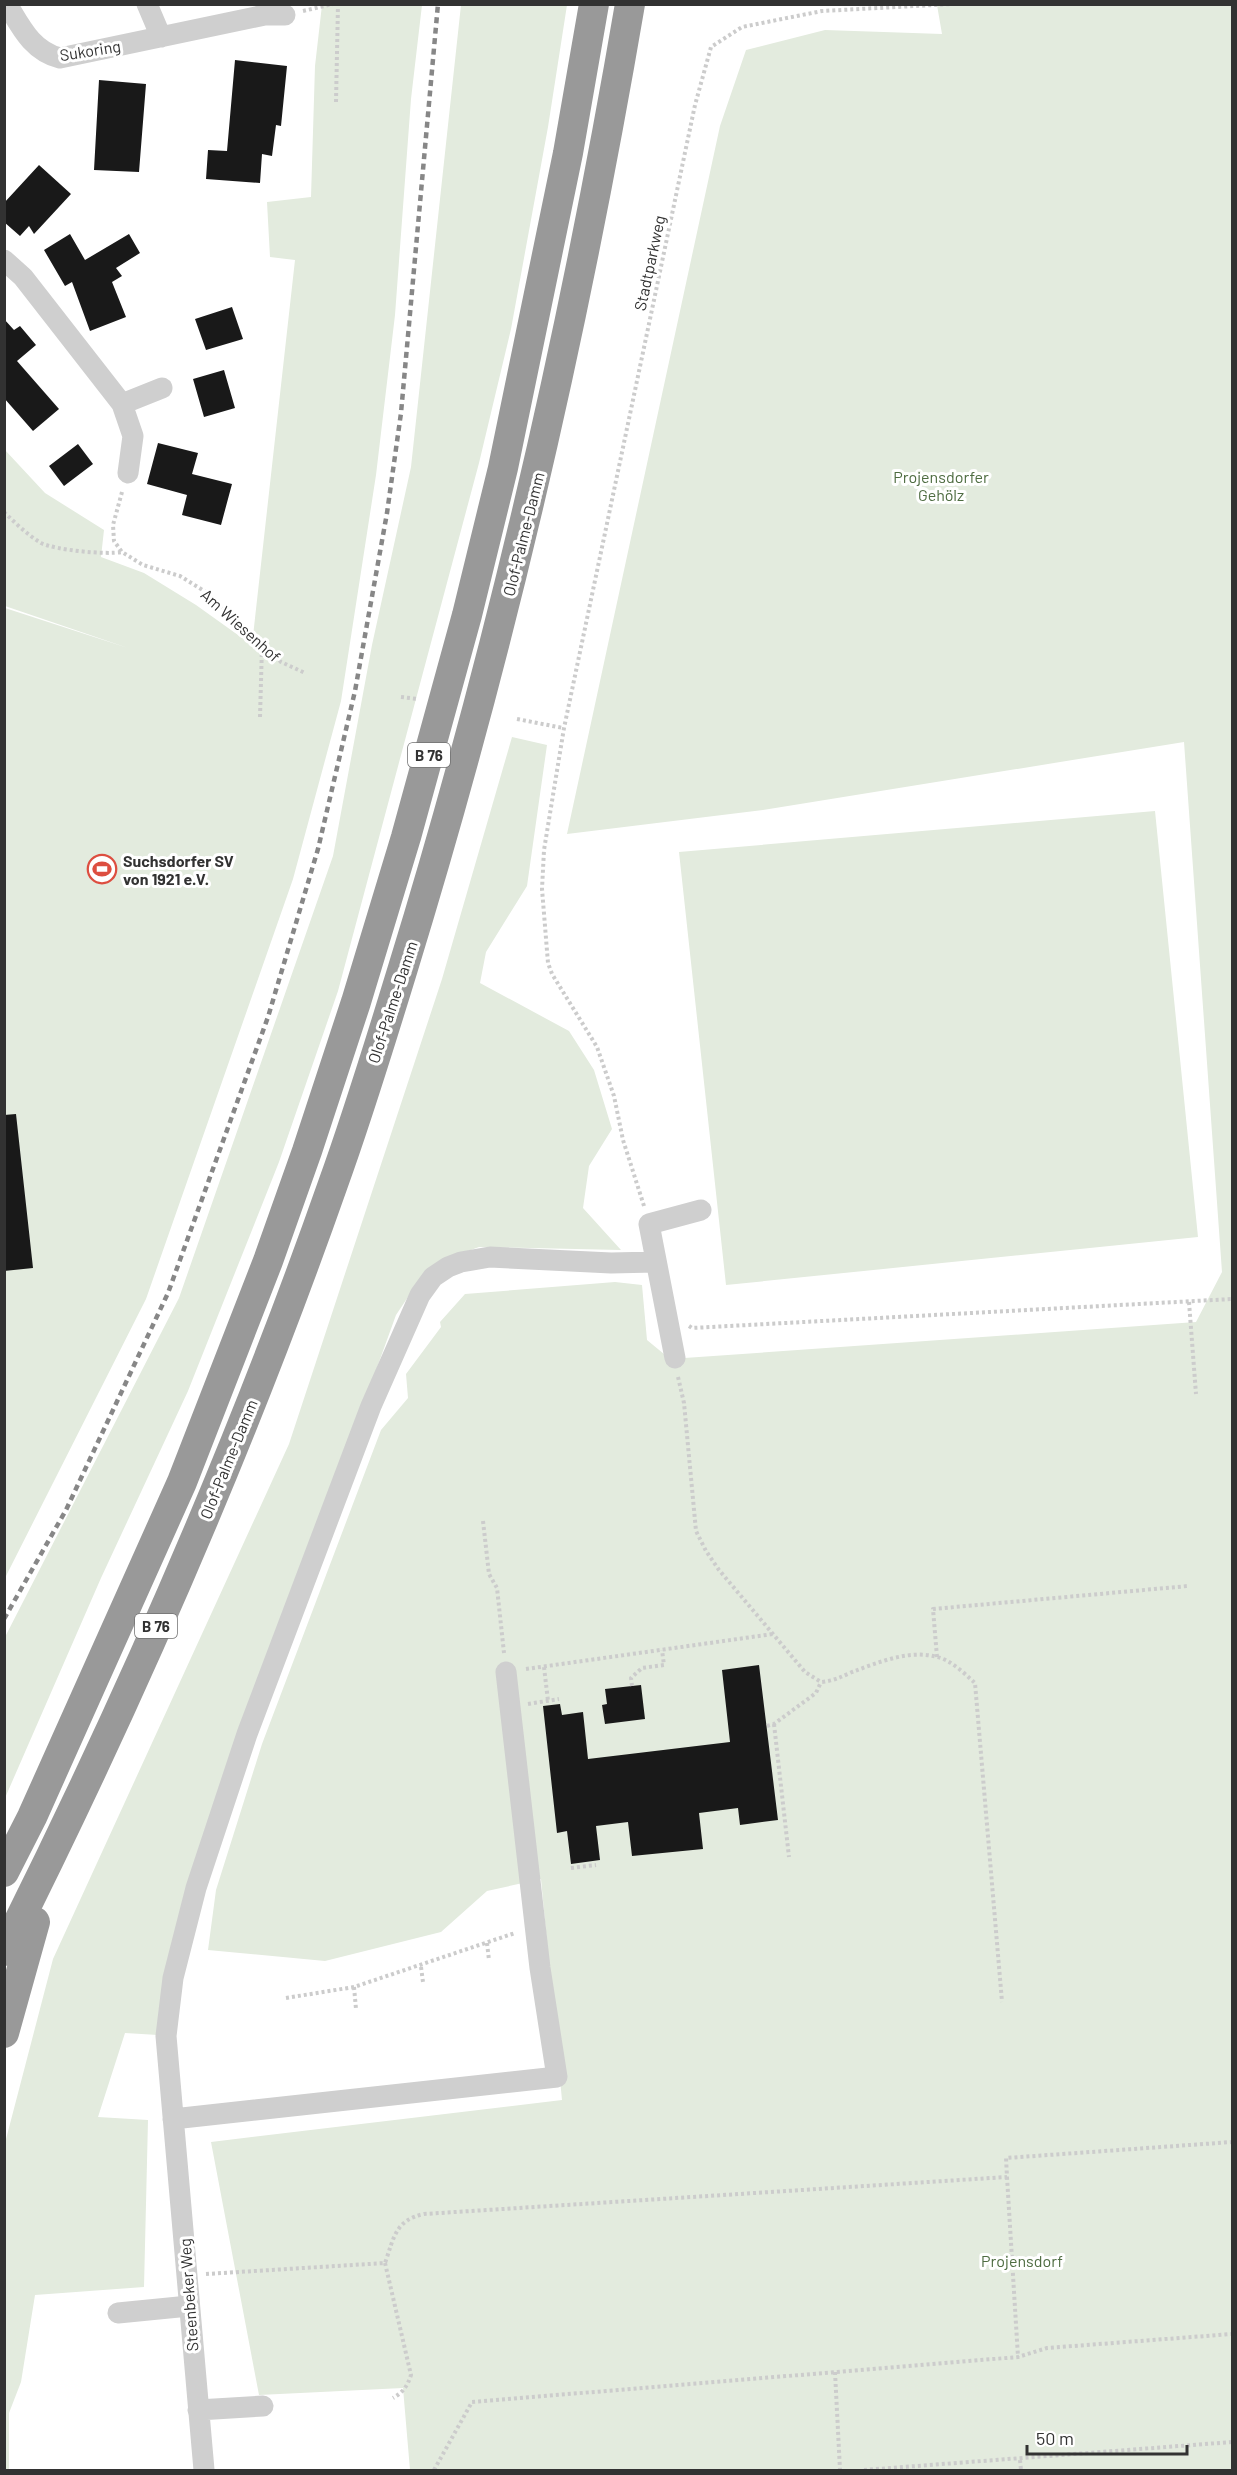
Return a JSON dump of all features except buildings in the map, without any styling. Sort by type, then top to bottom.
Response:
[{"type":"highway","name":"Olof-Palme-Damm","points":[[4,1872],[32,1817],[186,1472],[272,1250],[356,1002],[412,815],[467,615],[503,468],[566,164],[594,4]]},
{"type":"highway","name":"Olof-Palme-Damm","points":[[4,1951],[59,1841],[205,1517],[252,1400],[335,1179],[391,1006],[441,843],[501,623],[537,478],[602,165],[630,4]]},
{"type":"highway","points":[[4,1858],[32,1817]]},
{"type":"highway","points":[[4,2032],[59,1841]]},
{"type":"street","name":"Sukoring","points":[[7,4],[29,39],[49,55],[60,58],[271,12]]},
{"type":"street","points":[[147,4],[160,37]]},
{"type":"street","points":[[4,260],[30,286],[66,330],[101,380],[122,404],[133,436],[128,473]]},
{"type":"street","points":[[122,404],[162,388]]},
{"type":"street","points":[[675,1358],[649,1224],[701,1210]]},
{"type":"street","name":"Steenbeker Weg","points":[[204,2470],[167,2027],[173,1978],[196,1888],[247,1734],[371,1406],[420,1294],[433,1277],[461,1262],[490,1257],[611,1263],[655,1262]]},
{"type":"street","points":[[173,2119],[557,2077],[536,1926],[506,1672]]},
{"type":"street","points":[[118,2313],[189,2306]]},
{"type":"street","points":[[198,2410],[263,2406]]},
{"type":"path","points":[[271,12],[333,4]]},
{"type":"path","points":[[336,102],[338,4]]},
{"type":"path","name":"Stadtparkweg","points":[[649,1224],[623,1140],[614,1096],[597,1047],[552,974],[548,963],[542,889],[544,850],[564,728],[693,117],[711,47],[742,27],[822,11],[953,4]]},
{"type":"path","points":[[4,512],[42,543],[107,555],[122,552],[114,541],[113,525],[128,473]]},
{"type":"path","name":"Am Wiesenhof","points":[[122,552],[143,565],[180,576],[209,594],[281,662],[305,673]]},
{"type":"path","points":[[260,717],[262,645]]},
{"type":"path","points":[[401,697],[421,700]]},
{"type":"path","points":[[517,720],[564,728]]},
{"type":"path","points":[[666,1310],[692,1328],[1233,1299]]},
{"type":"path","points":[[1189,1302],[1196,1394]]},
{"type":"path","points":[[675,1358],[684,1403],[696,1531],[719,1570],[805,1672],[821,1682],[833,1681],[850,1673],[910,1654],[938,1657],[959,1669],[975,1683],[1002,2002]]},
{"type":"path","points":[[483,1521],[489,1574],[497,1588],[506,1672],[773,1634]]},
{"type":"path","points":[[938,1657],[933,1609],[1188,1586]]},
{"type":"path","points":[[632,1686],[631,1678],[642,1668],[664,1665],[662,1650]]},
{"type":"path","points":[[544,1667],[548,1701]]},
{"type":"path","points":[[766,1726],[774,1724],[816,1693],[821,1682]]},
{"type":"path","points":[[510,1707],[559,1699]]},
{"type":"path","points":[[774,1724],[789,1857]]},
{"type":"path","points":[[571,1868],[596,1865]]},
{"type":"path","points":[[286,1998],[354,1987],[420,1967],[536,1926]]},
{"type":"path","points":[[487,1943],[489,1960]]},
{"type":"path","points":[[420,1967],[423,1982]]},
{"type":"path","points":[[354,1987],[356,2008]]},
{"type":"path","points":[[1018,2357],[1006,2158],[1233,2142]]},
{"type":"path","points":[[393,2398],[408,2386],[411,2375],[385,2263],[399,2226],[413,2217],[424,2214],[1007,2177]]},
{"type":"path","points":[[187,2275],[385,2263]]},
{"type":"path","points":[[434,2470],[472,2402],[1018,2357],[1047,2348],[1233,2334]]},
{"type":"path","points":[[835,2372],[840,2470]]},
{"type":"path","points":[[864,2470],[1020,2460],[1233,2442]]},
{"type":"path","points":[[1020,2460],[1021,2470]]},
{"type":"green space","points":[[322,5],[422,5],[411,99],[395,315],[376,475],[341,701],[293,879],[146,1299],[5,1578],[5,608],[128,648],[5,606],[5,450],[45,493],[104,530],[101,557],[144,573],[196,605],[252,645],[295,260],[270,257],[267,202],[311,197],[315,66]]},
{"type":"green space","points":[[461,5],[567,5],[548,127],[511,329],[479,463],[338,991],[279,1162],[188,1391],[101,1578],[5,1798],[5,1637],[179,1298],[333,856],[372,645],[411,467]]},
{"type":"green space","points":[[937,5],[1232,5],[1232,2470],[410,2470],[403,2388],[259,2395],[211,2142],[562,2100],[541,1879],[487,1891],[441,1932],[325,1961],[208,1950],[216,1890],[262,1744],[381,1430],[408,1398],[406,1374],[441,1327],[440,1322],[465,1294],[615,1282],[642,1285],[647,1340],[670,1359],[1196,1322],[1222,1272],[1184,742],[763,810],[567,834],[720,126],[746,50],[825,30],[942,34]]},
{"type":"green space","points":[[512,737],[547,745],[527,886],[486,952],[480,983],[569,1031],[594,1070],[612,1129],[589,1166],[583,1208],[621,1250],[479,1247],[444,1260],[424,1273],[396,1315],[189,1887],[158,2035],[125,2033],[98,2117],[148,2120],[144,2287],[35,2295],[21,2382],[9,2413],[9,2470],[5,2470],[5,2143],[53,1959],[289,1444],[442,979]]},
{"type":"green space","points":[[1155,811],[1198,1237],[726,1285],[679,852]]},
{"type":"railway","points":[[4,1619],[66,1510],[168,1293],[268,1017],[318,849],[355,691],[387,513],[401,413],[438,4]]},
{"type":"place","name":"Suchsdorfer SV von 1921 e.V.","points":[[102,869]]},
{"type":"park label","name":"Projensdorfer Gehölz","points":[[941,485]]},
{"type":"park label","name":"Projensdorf","points":[[1022,2260]]}]
